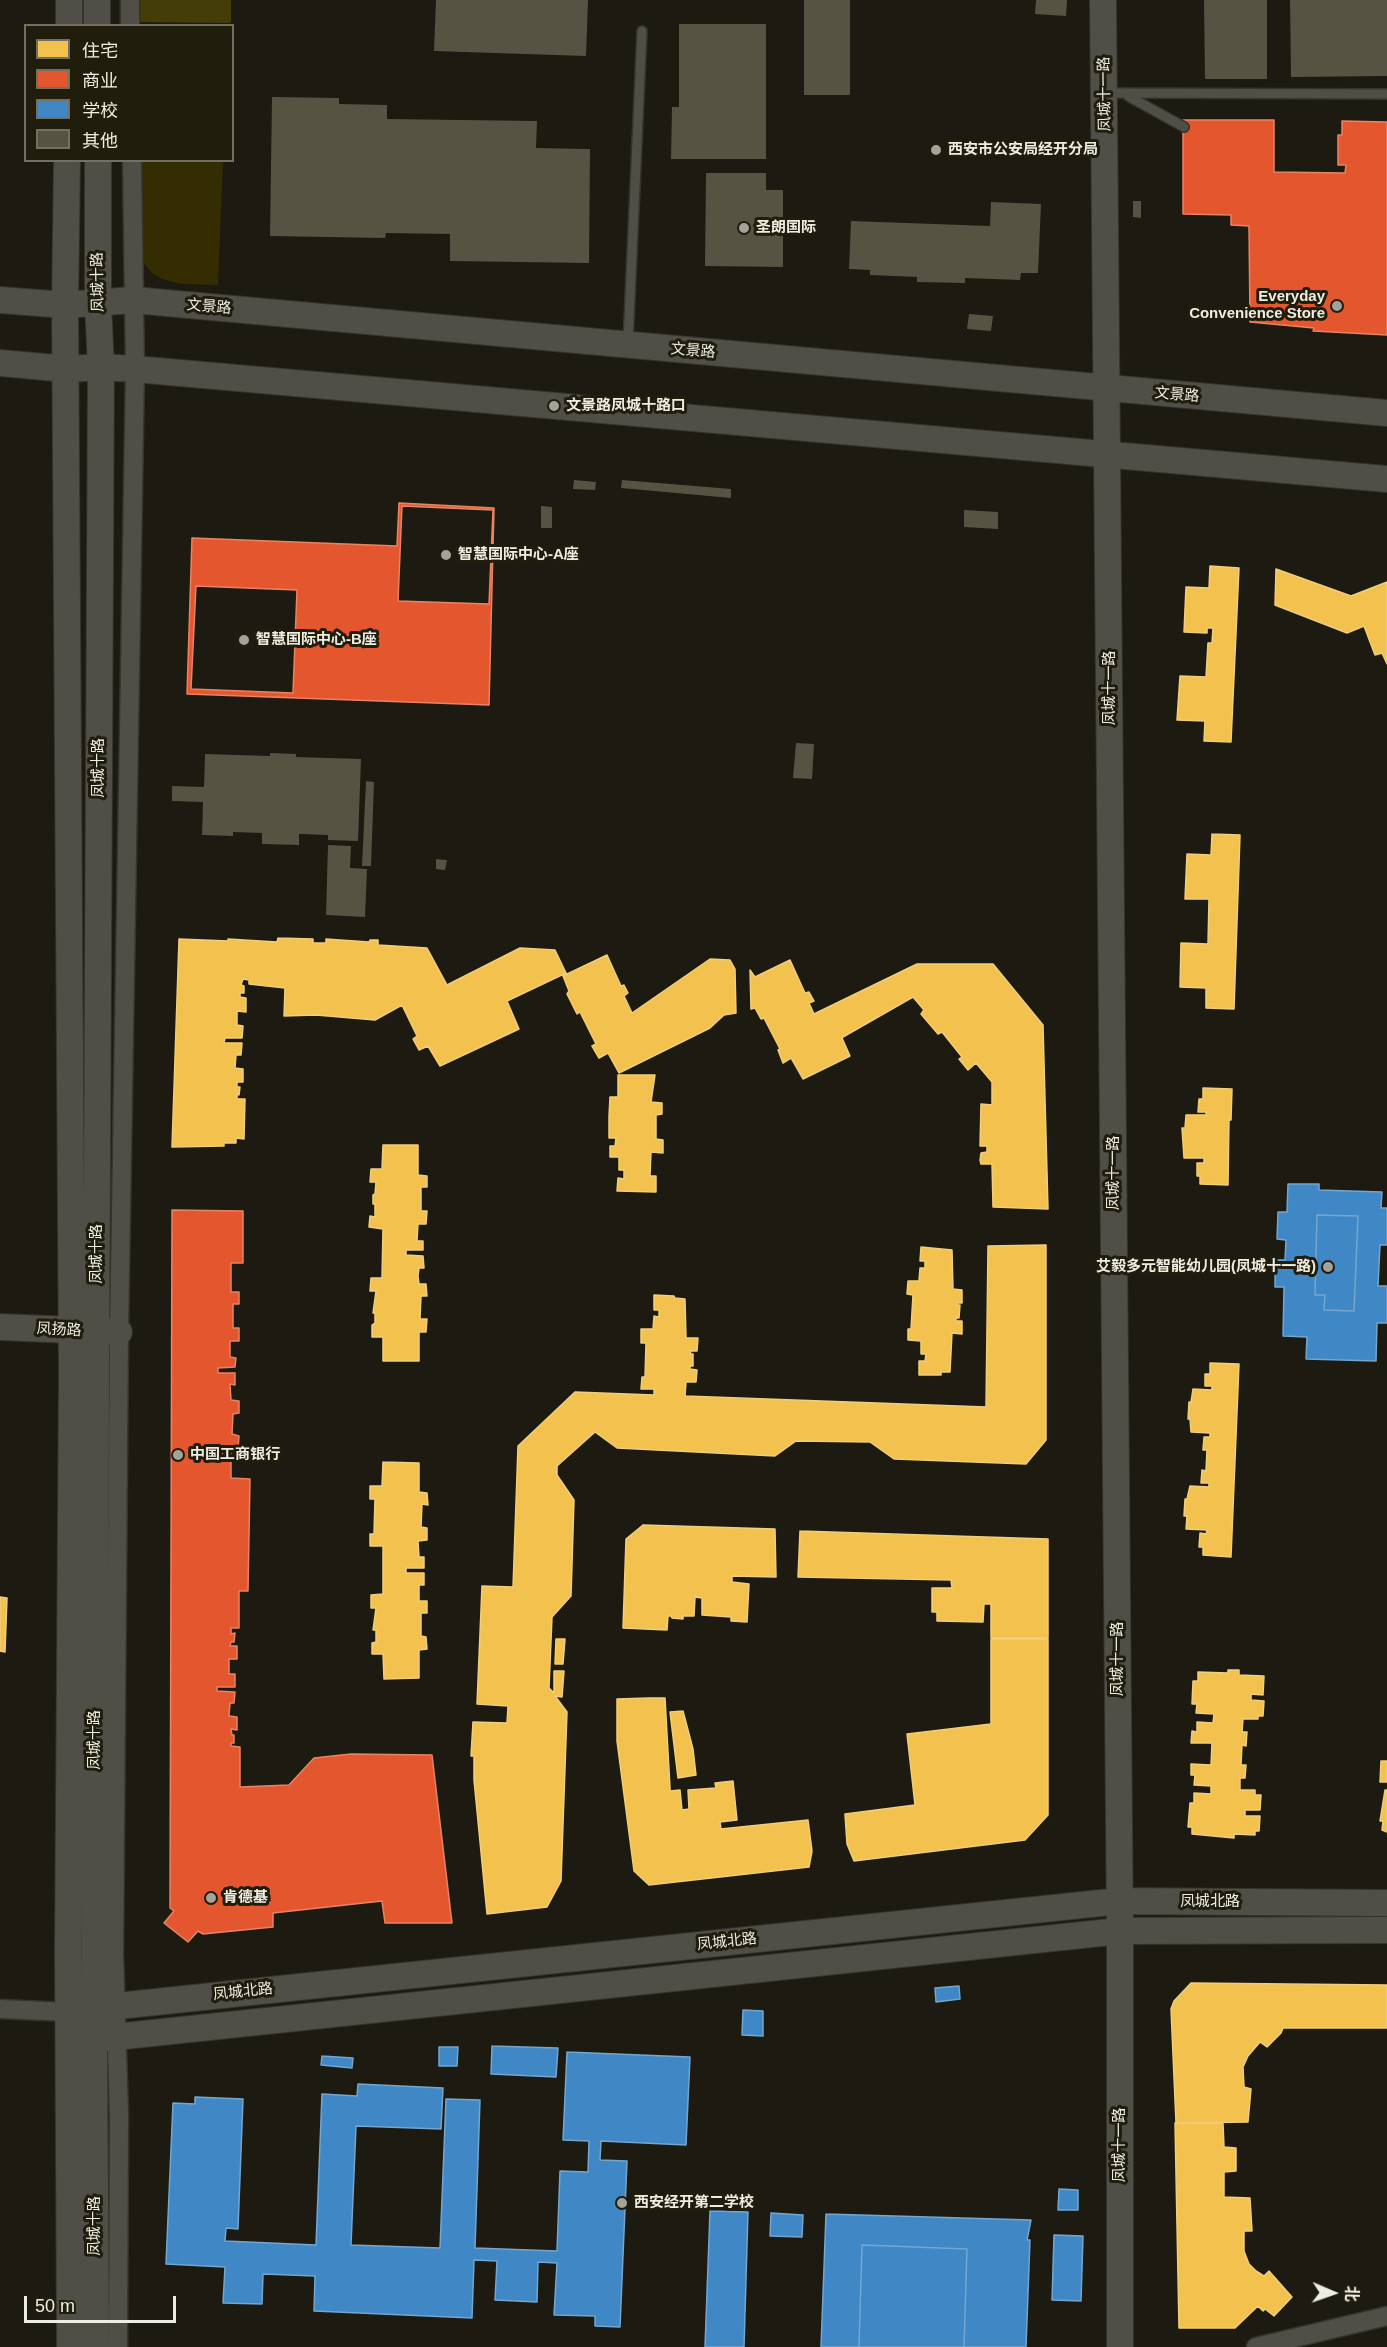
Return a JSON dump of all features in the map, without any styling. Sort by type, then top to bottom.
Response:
[{"type":"main road","points":[[69,0],[69,24]]},
{"type":"main road","points":[[97,0],[98,24]]},
{"type":"main road","name":"凤城十一路","points":[[1103,0],[1115,94],[1108,454],[1120,1901],[1120,2347]]},
{"type":"main road","name":"凤城十路","points":[[67,162],[65,305],[95,1331],[105,2007],[96,2347]]},
{"type":"main road","name":"凤城十路","points":[[70,2347],[68,2012],[95,1331],[101,367],[98,304],[98,162]]},
{"type":"main road","name":"文景路","points":[[0,300],[65,305],[133,300],[1387,413]]},
{"type":"main road","points":[[0,363],[67,369],[101,367],[135,369],[1387,479]]},
{"type":"main road","name":"凤扬路","points":[[0,1327],[95,1331]]},
{"type":"main road","name":"凤城北路","points":[[68,2012],[1120,1901],[1387,1903]]},
{"type":"main road","name":"凤城北路","points":[[68,2041],[1120,1931],[1387,1930]]},
{"type":"street","points":[[130,0],[130,24]]},
{"type":"street","points":[[95,1331],[135,369],[132,162]]},
{"type":"street","points":[[0,2009],[68,2012]]},
{"type":"street","points":[[105,2038],[119,2114],[118,2347]]},
{"type":"street","points":[[1256,2347],[1387,2316]]},
{"type":"lane","points":[[628,345],[642,31]]},
{"type":"lane","points":[[1115,94],[1387,94]]},
{"type":"lane","points":[[1115,94],[1184,127]]},
{"type":"shaded area","points":[[125,0],[231,0],[231,21],[230,23],[127,22]]},
{"type":"shaded area","points":[[133,162],[223,162],[218,285],[181,284],[162,279],[152,273],[141,260]]},
{"type":"building: 住宅","points":[[1210,566],[1239,568],[1231,742],[1204,741],[1205,721],[1177,720],[1180,676],[1206,677],[1208,643],[1212,643],[1213,628],[1207,628],[1207,633],[1184,632],[1186,587],[1209,588]]},
{"type":"building: 住宅","points":[[1276,569],[1351,596],[1387,582],[1387,664],[1382,653],[1375,655],[1364,626],[1347,633],[1275,605]]},
{"type":"building: 住宅","points":[[1212,834],[1240,835],[1234,1009],[1206,1008],[1206,988],[1180,987],[1181,943],[1208,944],[1209,899],[1185,899],[1187,854],[1211,855]]},
{"type":"building: 住宅","points":[[278,938],[313,939],[313,943],[326,943],[326,939],[369,942],[378,940],[378,945],[427,948],[447,985],[520,948],[555,950],[566,973],[507,1001],[519,1029],[440,1066],[428,1046],[419,1050],[413,1039],[417,1036],[402,1005],[375,1020],[316,1015],[284,1016],[285,988],[249,984],[249,980],[243,979],[241,985],[244,986],[244,993],[240,993],[240,997],[246,998],[246,1012],[237,1011],[237,1025],[243,1026],[242,1038],[225,1038],[224,1043],[242,1043],[241,1055],[236,1055],[235,1068],[243,1069],[243,1082],[237,1082],[237,1087],[240,1087],[237,1099],[245,1099],[244,1139],[236,1138],[236,1143],[224,1143],[224,1146],[172,1147],[179,939],[277,942]]},
{"type":"building: 住宅","points":[[607,955],[621,986],[624,985],[628,993],[624,996],[632,1013],[710,959],[730,960],[735,969],[736,1013],[724,1015],[710,1028],[619,1073],[608,1053],[599,1058],[592,1046],[596,1044],[580,1012],[577,1014],[567,994],[569,991],[563,976]]},
{"type":"building: 住宅","points":[[790,960],[805,993],[809,992],[814,1001],[809,1003],[814,1014],[917,964],[993,964],[1043,1025],[1048,1209],[993,1207],[992,1164],[981,1164],[980,1160],[981,1153],[987,1152],[987,1146],[980,1146],[981,1104],[992,1105],[992,1082],[976,1063],[968,1070],[959,1059],[962,1057],[942,1032],[938,1034],[921,1014],[924,1010],[913,997],[843,1037],[850,1056],[803,1079],[791,1058],[783,1063],[778,1050],[780,1049],[764,1018],[761,1019],[755,1008],[751,1009],[750,970],[755,977]]},
{"type":"building: 住宅","points":[[618,1075],[655,1075],[651,1102],[662,1103],[662,1114],[656,1115],[656,1139],[663,1140],[663,1153],[651,1152],[650,1176],[656,1176],[656,1192],[617,1191],[618,1178],[624,1179],[624,1170],[619,1170],[619,1157],[610,1157],[610,1146],[615,1146],[616,1138],[609,1138],[609,1116],[610,1097],[618,1097]]},
{"type":"building: 住宅","points":[[1203,1088],[1232,1089],[1228,1185],[1200,1184],[1200,1176],[1197,1176],[1197,1163],[1204,1163],[1204,1158],[1184,1158],[1182,1128],[1185,1128],[1186,1115],[1206,1115],[1206,1112],[1198,1112],[1199,1099],[1203,1099]]},
{"type":"building: 住宅","points":[[383,1145],[418,1145],[418,1175],[427,1176],[427,1187],[421,1187],[421,1211],[427,1211],[426,1224],[418,1224],[417,1241],[423,1241],[423,1250],[406,1250],[406,1255],[423,1256],[424,1268],[419,1268],[418,1276],[419,1284],[426,1284],[427,1296],[421,1296],[420,1319],[427,1319],[426,1332],[419,1332],[419,1361],[383,1361],[383,1337],[372,1337],[376,1291],[370,1291],[371,1278],[382,1278],[383,1229],[369,1227],[370,1216],[375,1217],[373,1195],[376,1182],[370,1182],[371,1169],[382,1169]]},
{"type":"building: 住宅","points":[[1046,1245],[1046,1440],[1026,1464],[894,1459],[870,1442],[796,1441],[775,1456],[617,1448],[595,1432],[557,1466],[557,1475],[574,1500],[571,1596],[552,1617],[549,1688],[554,1693],[554,1671],[564,1671],[562,1697],[555,1696],[567,1712],[561,1881],[547,1907],[487,1914],[474,1780],[474,1756],[471,1756],[473,1722],[507,1723],[508,1706],[477,1704],[482,1586],[513,1587],[518,1446],[575,1392],[654,1395],[654,1389],[641,1389],[642,1377],[645,1377],[646,1343],[641,1343],[641,1329],[653,1329],[654,1316],[659,1317],[659,1310],[654,1310],[654,1295],[685,1299],[686,1338],[698,1338],[697,1351],[691,1351],[690,1354],[693,1354],[693,1366],[690,1366],[690,1369],[697,1370],[696,1382],[686,1382],[685,1396],[986,1407],[988,1246]]},
{"type":"building: 住宅","points":[[921,1247],[952,1250],[953,1289],[962,1290],[962,1303],[957,1303],[960,1305],[959,1318],[956,1318],[956,1321],[962,1321],[962,1334],[952,1333],[950,1372],[941,1372],[941,1375],[919,1375],[919,1361],[925,1361],[926,1354],[921,1354],[921,1341],[908,1340],[913,1295],[907,1294],[908,1281],[919,1281],[920,1268],[925,1268],[925,1261],[920,1261]]},
{"type":"building: 住宅","points":[[1210,1363],[1239,1364],[1231,1557],[1203,1555],[1203,1547],[1199,1547],[1200,1533],[1206,1534],[1207,1530],[1186,1529],[1187,1516],[1184,1516],[1185,1499],[1187,1499],[1190,1486],[1209,1487],[1209,1483],[1201,1483],[1202,1470],[1206,1471],[1207,1450],[1203,1450],[1204,1437],[1210,1437],[1210,1433],[1191,1432],[1190,1419],[1188,1419],[1189,1402],[1191,1402],[1193,1389],[1212,1390],[1212,1386],[1205,1386],[1205,1374],[1210,1374]]},
{"type":"building: 住宅","points":[[383,1462],[419,1463],[419,1492],[427,1493],[428,1505],[422,1504],[421,1527],[427,1528],[427,1540],[418,1541],[419,1557],[424,1557],[424,1568],[406,1568],[406,1573],[424,1573],[424,1585],[419,1585],[419,1601],[427,1601],[427,1613],[421,1613],[421,1636],[426,1637],[427,1649],[419,1650],[419,1678],[384,1679],[383,1654],[372,1654],[372,1643],[376,1642],[376,1630],[373,1630],[376,1608],[371,1608],[371,1595],[383,1594],[383,1546],[370,1546],[370,1534],[374,1534],[375,1499],[370,1499],[370,1486],[382,1486]]},
{"type":"building: 住宅","points":[[643,1525],[775,1529],[776,1577],[732,1576],[732,1582],[749,1584],[747,1622],[731,1621],[731,1617],[702,1615],[702,1598],[695,1597],[694,1616],[683,1616],[683,1619],[668,1616],[667,1630],[623,1628],[626,1539]]},
{"type":"building: 住宅","points":[[800,1531],[1048,1539],[1048,1638],[991,1638],[991,1604],[984,1604],[983,1622],[937,1621],[937,1612],[932,1612],[932,1588],[952,1588],[951,1580],[798,1577]]},
{"type":"building: 住宅","points":[[0,1597],[7,1598],[5,1652],[0,1651]]},
{"type":"building: 住宅","points":[[556,1639],[565,1639],[563,1664],[555,1664]]},
{"type":"building: 住宅","points":[[991,1639],[1048,1639],[1048,1815],[1025,1840],[854,1861],[847,1844],[845,1814],[915,1805],[907,1734],[991,1724]]},
{"type":"building: 住宅","points":[[1228,1670],[1239,1670],[1239,1675],[1264,1676],[1263,1695],[1251,1694],[1251,1700],[1264,1701],[1263,1716],[1258,1716],[1258,1719],[1243,1719],[1242,1732],[1247,1732],[1246,1746],[1242,1745],[1241,1765],[1246,1765],[1245,1778],[1240,1778],[1240,1790],[1255,1790],[1255,1795],[1261,1795],[1260,1810],[1245,1810],[1245,1816],[1260,1816],[1259,1831],[1255,1831],[1255,1835],[1234,1834],[1234,1838],[1192,1834],[1192,1827],[1188,1827],[1190,1803],[1194,1803],[1194,1793],[1211,1794],[1211,1786],[1194,1785],[1195,1775],[1191,1775],[1191,1764],[1211,1765],[1212,1743],[1191,1743],[1192,1731],[1197,1732],[1197,1722],[1213,1723],[1214,1714],[1196,1713],[1197,1704],[1192,1704],[1193,1681],[1198,1681],[1198,1672],[1228,1673]]},
{"type":"building: 住宅","points":[[665,1698],[670,1791],[680,1790],[682,1810],[689,1809],[688,1790],[716,1788],[715,1783],[733,1781],[737,1820],[720,1822],[721,1829],[808,1820],[812,1851],[809,1867],[649,1885],[634,1871],[617,1741],[617,1699]]},
{"type":"building: 住宅","points":[[683,1711],[693,1749],[696,1775],[678,1778],[670,1712]]},
{"type":"building: 住宅","points":[[1381,1761],[1387,1761],[1387,1782],[1380,1782]]},
{"type":"building: 住宅","points":[[1385,1790],[1387,1790],[1387,1832],[1382,1830],[1383,1821],[1380,1821]]},
{"type":"building: 住宅","points":[[1191,1983],[1387,1985],[1387,2028],[1283,2028],[1267,2047],[1260,2042],[1248,2056],[1243,2067],[1244,2087],[1251,2089],[1248,2122],[1176,2123],[1171,2009],[1174,2001]]},
{"type":"building: 住宅","points":[[1175,2123],[1223,2123],[1224,2147],[1236,2148],[1236,2171],[1224,2172],[1224,2197],[1250,2198],[1252,2231],[1244,2231],[1244,2251],[1249,2264],[1264,2276],[1269,2271],[1292,2297],[1274,2316],[1258,2306],[1235,2328],[1179,2328]]},
{"type":"building: 商业","points":[[1183,120],[1274,120],[1274,172],[1345,173],[1346,165],[1338,165],[1338,135],[1342,135],[1342,121],[1387,122],[1387,335],[1313,331],[1314,328],[1250,322],[1249,226],[1231,225],[1231,215],[1183,214]]},
{"type":"building: 商业","points":[[399,503],[494,508],[489,705],[187,694],[192,538],[397,546]]},
{"type":"building: 商业","name":"智慧国际中心-A座","points":[[402,506],[493,510],[489,604],[398,601]]},
{"type":"building: 商业","name":"智慧国际中心-B座","points":[[196,586],[297,590],[293,693],[191,689]]},
{"type":"building: 商业","points":[[172,1210],[243,1211],[243,1263],[231,1263],[231,1292],[239,1292],[239,1304],[233,1304],[233,1328],[239,1328],[239,1341],[230,1341],[230,1357],[236,1358],[235,1367],[218,1368],[218,1373],[235,1373],[235,1385],[230,1384],[231,1400],[239,1401],[239,1413],[233,1414],[232,1434],[239,1436],[238,1449],[231,1449],[231,1478],[250,1479],[248,1591],[239,1591],[239,1628],[231,1628],[231,1634],[235,1633],[234,1642],[231,1642],[230,1646],[237,1646],[237,1659],[229,1659],[229,1674],[235,1674],[235,1687],[217,1687],[217,1691],[235,1692],[234,1703],[230,1703],[229,1716],[237,1717],[237,1730],[231,1729],[234,1743],[231,1743],[231,1746],[240,1747],[240,1787],[289,1785],[314,1758],[351,1754],[432,1755],[452,1923],[385,1923],[382,1901],[273,1913],[273,1927],[203,1934],[198,1931],[188,1942],[164,1923],[174,1911],[170,1908]]},
{"type":"building: 学校","points":[[1288,1184],[1319,1184],[1319,1190],[1382,1192],[1381,1208],[1387,1208],[1387,1245],[1380,1245],[1378,1286],[1387,1286],[1387,1323],[1377,1323],[1376,1361],[1306,1359],[1307,1337],[1283,1336],[1284,1287],[1275,1287],[1275,1260],[1285,1260],[1286,1240],[1277,1239],[1278,1212],[1287,1212]],"holes":[[[1317,1215],[1358,1216],[1354,1311],[1324,1310],[1325,1295],[1315,1295]]]},
{"type":"building: 学校","points":[[1317,1215],[1358,1216],[1354,1311],[1324,1310],[1325,1295],[1315,1295]]},
{"type":"building: 学校","points":[[959,1986],[960,1999],[936,2002],[935,1988]]},
{"type":"building: 学校","points":[[743,2010],[763,2011],[763,2036],[742,2035]]},
{"type":"building: 学校","points":[[492,2046],[558,2048],[556,2077],[491,2074]]},
{"type":"building: 学校","points":[[439,2047],[458,2047],[457,2066],[439,2066]]},
{"type":"building: 学校","points":[[567,2052],[690,2057],[686,2145],[601,2141],[600,2160],[627,2161],[620,2327],[595,2326],[595,2316],[554,2315],[557,2263],[538,2262],[537,2302],[495,2300],[497,2261],[474,2260],[472,2318],[314,2311],[315,2276],[263,2274],[262,2304],[223,2303],[225,2267],[166,2264],[173,2103],[195,2104],[195,2097],[243,2099],[238,2229],[226,2228],[225,2241],[316,2245],[322,2094],[357,2096],[358,2084],[443,2088],[441,2129],[356,2126],[351,2245],[440,2248],[446,2099],[480,2100],[475,2248],[557,2251],[560,2171],[588,2172],[589,2141],[563,2140]]},
{"type":"building: 学校","points":[[322,2056],[353,2058],[352,2068],[321,2065]]},
{"type":"building: 学校","points":[[1059,2189],[1078,2190],[1078,2210],[1058,2210]]},
{"type":"building: 学校","points":[[710,2211],[748,2212],[744,2347],[705,2347]]},
{"type":"building: 学校","points":[[771,2213],[803,2215],[802,2237],[770,2236]]},
{"type":"building: 学校","points":[[826,2214],[1031,2220],[1027,2240],[1030,2240],[1026,2347],[964,2347],[967,2249],[862,2245],[859,2347],[821,2347]]},
{"type":"building: 学校","points":[[1054,2235],[1083,2236],[1081,2301],[1052,2300]]},
{"type":"building: 学校","points":[[862,2245],[967,2249],[964,2347],[859,2347]]},
{"type":"building: 其他","points":[[436,0],[588,0],[586,56],[434,51]]},
{"type":"building: 其他","points":[[804,0],[850,0],[850,95],[804,95]]},
{"type":"building: 其他","points":[[1036,0],[1067,0],[1066,16],[1035,14]]},
{"type":"building: 其他","points":[[1204,0],[1267,0],[1267,79],[1205,79]]},
{"type":"building: 其他","points":[[1290,0],[1387,0],[1387,76],[1291,77]]},
{"type":"building: 其他","points":[[679,24],[766,24],[766,159],[671,159],[672,107],[679,107]]},
{"type":"building: 其他","points":[[272,97],[339,98],[339,104],[387,105],[387,119],[537,121],[536,148],[590,149],[589,263],[450,261],[450,234],[386,233],[385,238],[270,236]]},
{"type":"building: 其他","name":"圣朗国际","points":[[706,173],[766,173],[766,190],[783,190],[783,267],[705,266]]},
{"type":"building: 其他","points":[[1133,201],[1141,201],[1141,218],[1133,217]]},
{"type":"building: 其他","points":[[991,202],[1041,204],[1038,273],[1021,273],[1020,280],[965,278],[965,283],[917,282],[917,277],[870,275],[870,270],[849,269],[851,221],[990,226]]},
{"type":"building: 其他","points":[[969,314],[993,316],[991,331],[967,329]]},
{"type":"building: 其他","points":[[574,480],[596,482],[595,490],[573,489]]},
{"type":"building: 其他","points":[[622,480],[731,489],[731,498],[621,488]]},
{"type":"building: 其他","points":[[541,506],[552,507],[552,528],[541,528]]},
{"type":"building: 其他","points":[[964,510],[998,512],[998,529],[964,527]]},
{"type":"building: 其他","points":[[796,743],[814,744],[812,779],[793,778]]},
{"type":"building: 其他","points":[[270,753],[296,754],[296,757],[361,759],[358,841],[328,840],[328,835],[299,834],[299,845],[262,844],[262,833],[233,832],[233,836],[202,835],[203,802],[172,801],[172,786],[204,787],[205,754],[270,756]]},
{"type":"building: 其他","points":[[366,781],[374,782],[371,866],[362,866]]},
{"type":"building: 其他","points":[[328,845],[351,846],[350,868],[367,869],[365,917],[326,915]]},
{"type":"building: 其他","points":[[436,859],[447,860],[445,870],[436,869]]},
{"type":"place","name":"西安市公安局经开分局","points":[[936,150]]},
{"type":"place","name":"圣朗国际","points":[[744,228]]},
{"type":"place","name":"Everyday Convenience Store","points":[[1337,306]]},
{"type":"place","name":"文景路凤城十路口","points":[[554,406]]},
{"type":"place","name":"智慧国际中心-A座","points":[[446,555]]},
{"type":"place","name":"智慧国际中心-B座","points":[[244,640]]},
{"type":"place","name":"艾毅多元智能幼儿园(凤城十一路)","points":[[1328,1267]]},
{"type":"place","name":"中国工商银行","points":[[178,1455]]},
{"type":"place","name":"肯德基","points":[[211,1898]]},
{"type":"place","name":"西安经开第二学校","points":[[622,2203]]}]
